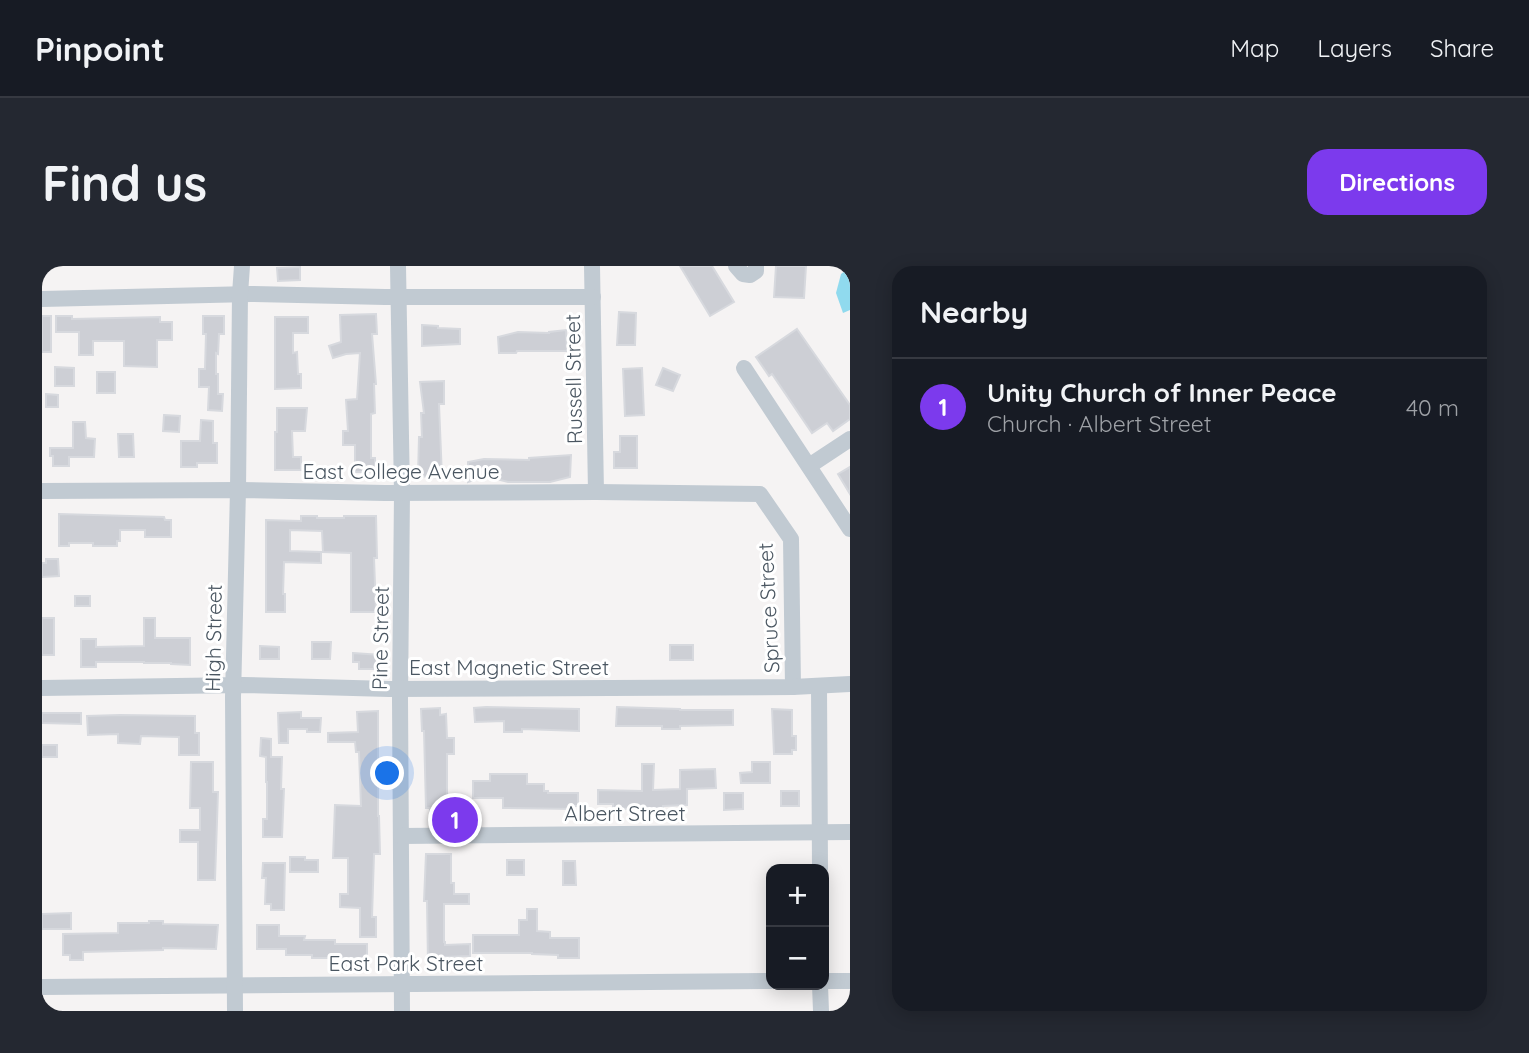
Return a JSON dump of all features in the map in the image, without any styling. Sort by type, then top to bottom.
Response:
[{"type":"street","name":"High Street","points":[[235,1011],[233,686],[242,266]]},
{"type":"street","name":"Pine Street","points":[[398,266],[402,493],[402,1011]]},
{"type":"street","name":"Russell Street","points":[[592,266],[596,492]]},
{"type":"street","points":[[736,266],[743,274],[750,275],[756,271],[756,266]]},
{"type":"street","points":[[42,299],[240,294],[593,297]]},
{"type":"street","points":[[744,368],[850,529]]},
{"type":"street","points":[[809,466],[850,439]]},
{"type":"street","name":"East College Avenue","points":[[42,491],[760,494]]},
{"type":"street","name":"Spruce Street","points":[[760,494],[791,540],[793,687]]},
{"type":"street","name":"East Magnetic Street","points":[[42,688],[818,687],[850,684]]},
{"type":"street","points":[[818,687],[820,864]]},
{"type":"street","name":"Albert Street","points":[[401,836],[850,832]]},
{"type":"street","name":"East Park Street","points":[[42,987],[766,981]]},
{"type":"street","points":[[829,982],[850,981]]},
{"type":"street","points":[[821,1011],[822,990]]},
{"type":"water","points":[[848,269],[850,310],[843,313],[836,293],[841,274]]},
{"type":"building","points":[[680,266],[712,266],[734,302],[710,316]]},
{"type":"building","points":[[776,266],[806,266],[804,298],[774,297]]},
{"type":"building","points":[[300,267],[300,280],[278,281],[277,268]]},
{"type":"building","points":[[619,312],[636,313],[635,345],[617,345]]},
{"type":"building","points":[[376,314],[377,334],[372,334],[375,413],[371,414],[371,458],[375,458],[375,472],[355,472],[355,445],[343,445],[343,431],[348,431],[346,400],[357,399],[360,353],[333,358],[329,346],[341,342],[340,315]]},
{"type":"building","points":[[42,316],[51,316],[51,352],[42,352]]},
{"type":"building","points":[[56,316],[72,316],[72,319],[160,317],[160,322],[172,322],[172,340],[157,340],[157,367],[124,366],[124,341],[93,341],[93,355],[79,355],[79,332],[56,332]]},
{"type":"building","points":[[203,316],[224,316],[224,334],[219,334],[218,354],[216,353],[218,394],[223,394],[222,411],[208,410],[209,387],[199,387],[199,369],[205,369],[206,334],[203,334]]},
{"type":"building","points":[[275,317],[308,317],[308,333],[293,333],[293,353],[297,352],[301,388],[275,389]]},
{"type":"building","points":[[422,325],[460,329],[460,344],[422,346]]},
{"type":"building","points":[[797,329],[850,405],[850,419],[833,431],[827,423],[812,433],[772,374],[769,376],[756,357]]},
{"type":"building","points":[[566,330],[567,351],[499,353],[498,337],[518,332],[549,333]]},
{"type":"building","points":[[55,367],[74,368],[74,386],[55,386]]},
{"type":"building","points":[[642,368],[644,415],[625,416],[623,369]]},
{"type":"building","points":[[663,368],[680,375],[673,391],[656,385]]},
{"type":"building","points":[[97,372],[115,372],[115,393],[97,393]]},
{"type":"building","points":[[444,381],[444,404],[439,404],[442,478],[418,476],[419,437],[422,437],[421,413],[424,413],[420,382]]},
{"type":"building","points":[[46,394],[58,395],[58,407],[46,407]]},
{"type":"building","points":[[277,408],[307,408],[305,431],[292,431],[293,457],[301,457],[301,470],[275,470]]},
{"type":"building","points":[[164,415],[180,416],[179,432],[163,431]]},
{"type":"building","points":[[201,420],[213,421],[217,463],[197,463],[197,467],[181,467],[181,441],[200,441]]},
{"type":"building","points":[[73,422],[85,422],[86,438],[95,439],[94,457],[69,457],[69,466],[53,466],[50,448],[73,448]]},
{"type":"building","points":[[118,434],[133,434],[134,457],[119,457]]},
{"type":"building","points":[[620,436],[637,436],[637,468],[614,468],[614,452],[620,452]]},
{"type":"building","points":[[571,455],[570,477],[550,482],[508,482],[485,476],[468,482],[468,462],[484,459],[529,460]]},
{"type":"building","points":[[850,467],[850,494],[838,474]]},
{"type":"building","points":[[59,514],[164,517],[165,520],[171,520],[171,537],[145,537],[145,530],[120,530],[117,546],[69,543],[69,546],[59,546]]},
{"type":"building","points":[[301,516],[376,516],[376,612],[351,612],[351,553],[323,552],[322,531],[290,530],[290,551],[321,552],[321,563],[284,562],[285,612],[266,612],[266,520],[301,521]]},
{"type":"building","points":[[46,559],[58,559],[59,576],[42,577],[42,563],[46,563]]},
{"type":"building","points":[[75,596],[90,596],[90,606],[75,606]]},
{"type":"building","points":[[42,618],[54,618],[54,655],[42,655]]},
{"type":"building","points":[[144,618],[155,618],[155,638],[190,638],[190,665],[96,662],[96,667],[81,667],[81,639],[96,639],[96,647],[144,646]]},
{"type":"building","points":[[312,642],[331,642],[330,659],[312,659]]},
{"type":"building","points":[[670,645],[693,645],[693,660],[670,660]]},
{"type":"building","points":[[260,646],[279,647],[279,659],[260,659]]},
{"type":"building","points":[[353,653],[381,655],[380,669],[359,669],[359,662],[353,662]]},
{"type":"building","points":[[617,707],[733,710],[733,725],[680,726],[680,729],[662,729],[662,726],[616,726]]},
{"type":"building","points":[[440,708],[440,715],[446,714],[447,738],[454,738],[454,754],[447,754],[447,801],[460,801],[460,814],[430,816],[430,808],[426,808],[421,709]]},
{"type":"building","points":[[474,708],[579,709],[579,731],[522,729],[522,732],[504,732],[504,721],[475,722]]},
{"type":"building","points":[[772,709],[792,710],[792,736],[796,736],[796,750],[792,750],[792,754],[774,754]]},
{"type":"building","points":[[378,711],[380,854],[374,854],[372,917],[376,917],[376,937],[360,937],[360,908],[340,907],[340,894],[348,894],[348,858],[333,858],[335,805],[361,806],[359,752],[356,752],[355,742],[328,742],[328,733],[358,732],[357,712]]},
{"type":"building","points":[[301,712],[301,718],[321,718],[320,732],[288,729],[288,743],[279,743],[278,713]]},
{"type":"building","points":[[42,713],[81,713],[81,724],[42,723]]},
{"type":"building","points":[[87,716],[195,716],[195,733],[199,733],[199,755],[179,755],[179,737],[141,736],[140,744],[118,743],[118,734],[88,735]]},
{"type":"building","points":[[261,738],[271,739],[271,757],[282,757],[282,837],[263,837],[263,819],[267,819],[267,782],[266,757],[260,756]]},
{"type":"building","points":[[42,745],[57,745],[57,757],[42,757]]},
{"type":"building","points":[[191,762],[213,762],[213,792],[218,792],[215,880],[198,880],[198,842],[180,842],[180,830],[200,830],[200,808],[190,808]]},
{"type":"building","points":[[752,762],[770,762],[770,783],[741,783],[740,773],[752,772]]},
{"type":"building","points":[[642,764],[654,764],[653,790],[680,789],[680,770],[715,769],[716,788],[687,789],[687,805],[613,809],[613,804],[598,804],[598,790],[642,791]]},
{"type":"building","points":[[490,774],[527,774],[527,784],[544,784],[544,791],[548,793],[578,793],[578,806],[573,806],[573,809],[503,808],[503,798],[473,798],[473,781],[490,781]]},
{"type":"building","points":[[781,791],[799,791],[799,806],[781,806]]},
{"type":"building","points":[[724,793],[743,793],[743,809],[724,810]]},
{"type":"building","points":[[426,854],[451,854],[451,883],[454,883],[454,894],[469,894],[469,904],[444,904],[444,942],[445,945],[470,944],[470,956],[445,957],[445,964],[428,963],[427,901],[424,901]]},
{"type":"building","points":[[290,857],[318,860],[318,872],[290,872]]},
{"type":"building","points":[[507,860],[524,860],[524,875],[507,875]]},
{"type":"building","points":[[563,861],[575,861],[576,885],[563,885]]},
{"type":"building","points":[[263,863],[285,863],[284,910],[271,910],[271,904],[265,904],[266,878],[262,878]]},
{"type":"building","points":[[527,909],[537,909],[537,931],[550,932],[550,938],[579,938],[579,958],[558,958],[558,955],[532,953],[473,953],[473,935],[519,935],[519,920],[527,920]]},
{"type":"building","points":[[71,913],[71,929],[42,929],[42,914]]},
{"type":"building","points":[[163,921],[163,924],[218,925],[216,949],[163,948],[83,952],[83,960],[70,960],[70,955],[63,955],[63,934],[118,933],[118,923]]},
{"type":"building","points":[[257,925],[279,925],[279,936],[305,936],[304,940],[335,940],[335,944],[367,944],[367,958],[312,958],[312,955],[286,955],[286,949],[257,949]]},
{"type":"place","name":"Unity Church of Inner Peace","points":[[455,820]]}]
